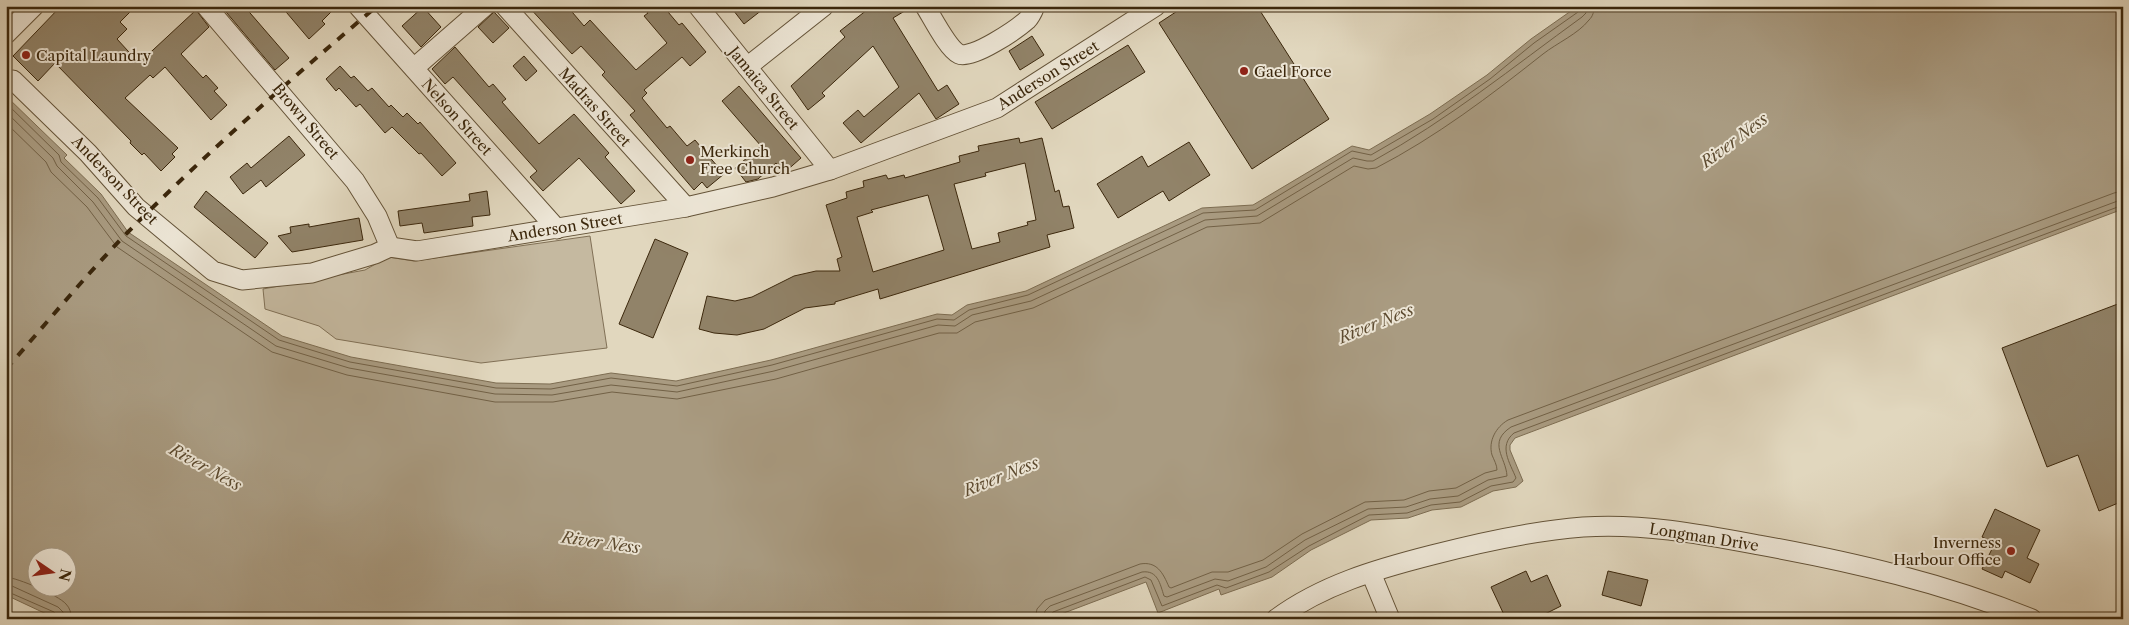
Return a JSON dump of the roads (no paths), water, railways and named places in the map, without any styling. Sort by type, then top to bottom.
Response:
[{"type":"street","points":[[6,34],[34,6]]},
{"type":"street","name":"Brown Street","points":[[206,6],[323,141],[355,181],[377,216],[390,247]]},
{"type":"street","name":"Nelson Street","points":[[358,6],[557,229]]},
{"type":"street","points":[[414,68],[485,6]]},
{"type":"street","name":"Madras Street","points":[[505,6],[686,207]]},
{"type":"street","name":"Jamaica Street","points":[[698,6],[830,170]]},
{"type":"street","points":[[747,67],[824,6]]},
{"type":"street","points":[[925,6],[951,48],[957,54],[963,55],[981,50],[1027,20],[1035,6]]},
{"type":"street","name":"Anderson Street","points":[[13,80],[88,153],[136,207],[213,271],[242,280],[312,273],[375,254],[390,247],[417,251],[686,207],[773,187],[830,170],[997,108],[1156,6]]},
{"type":"street","name":"Longman Drive","points":[[1276,619],[1293,606],[1333,585],[1410,560],[1516,535],[1583,527],[1629,526],[1664,528],[1788,550],[1893,572],[1963,592],[2032,619]]},
{"type":"street","points":[[1372,572],[1390,619]]},
{"type":"water","name":"River Ness","points":[[1578,6],[2123,6],[2123,209],[1515,438],[1510,445],[1510,450],[1523,481],[1516,487],[1493,491],[1461,507],[1432,510],[1408,518],[1371,520],[1311,550],[1272,577],[1221,595],[1219,589],[1158,613],[1146,582],[1048,619],[57,619],[6,595],[6,96],[67,155],[64,158],[101,194],[128,232],[282,336],[351,357],[496,383],[550,384],[611,373],[676,381],[771,360],[937,314],[952,315],[967,305],[1026,291],[1202,208],[1253,205],[1352,146],[1369,150],[1430,114],[1487,75],[1531,39]]},
{"type":"railway","points":[[6,369],[96,266],[157,203],[249,117],[377,6]]},
{"type":"place","name":"Capital Laundry","points":[[26,55]]},
{"type":"place","name":"Gael Force","points":[[1244,71]]},
{"type":"place","name":"Merkinch Free Church","points":[[690,160]]},
{"type":"place","name":"Inverness Harbour Office","points":[[2011,551]]}]
